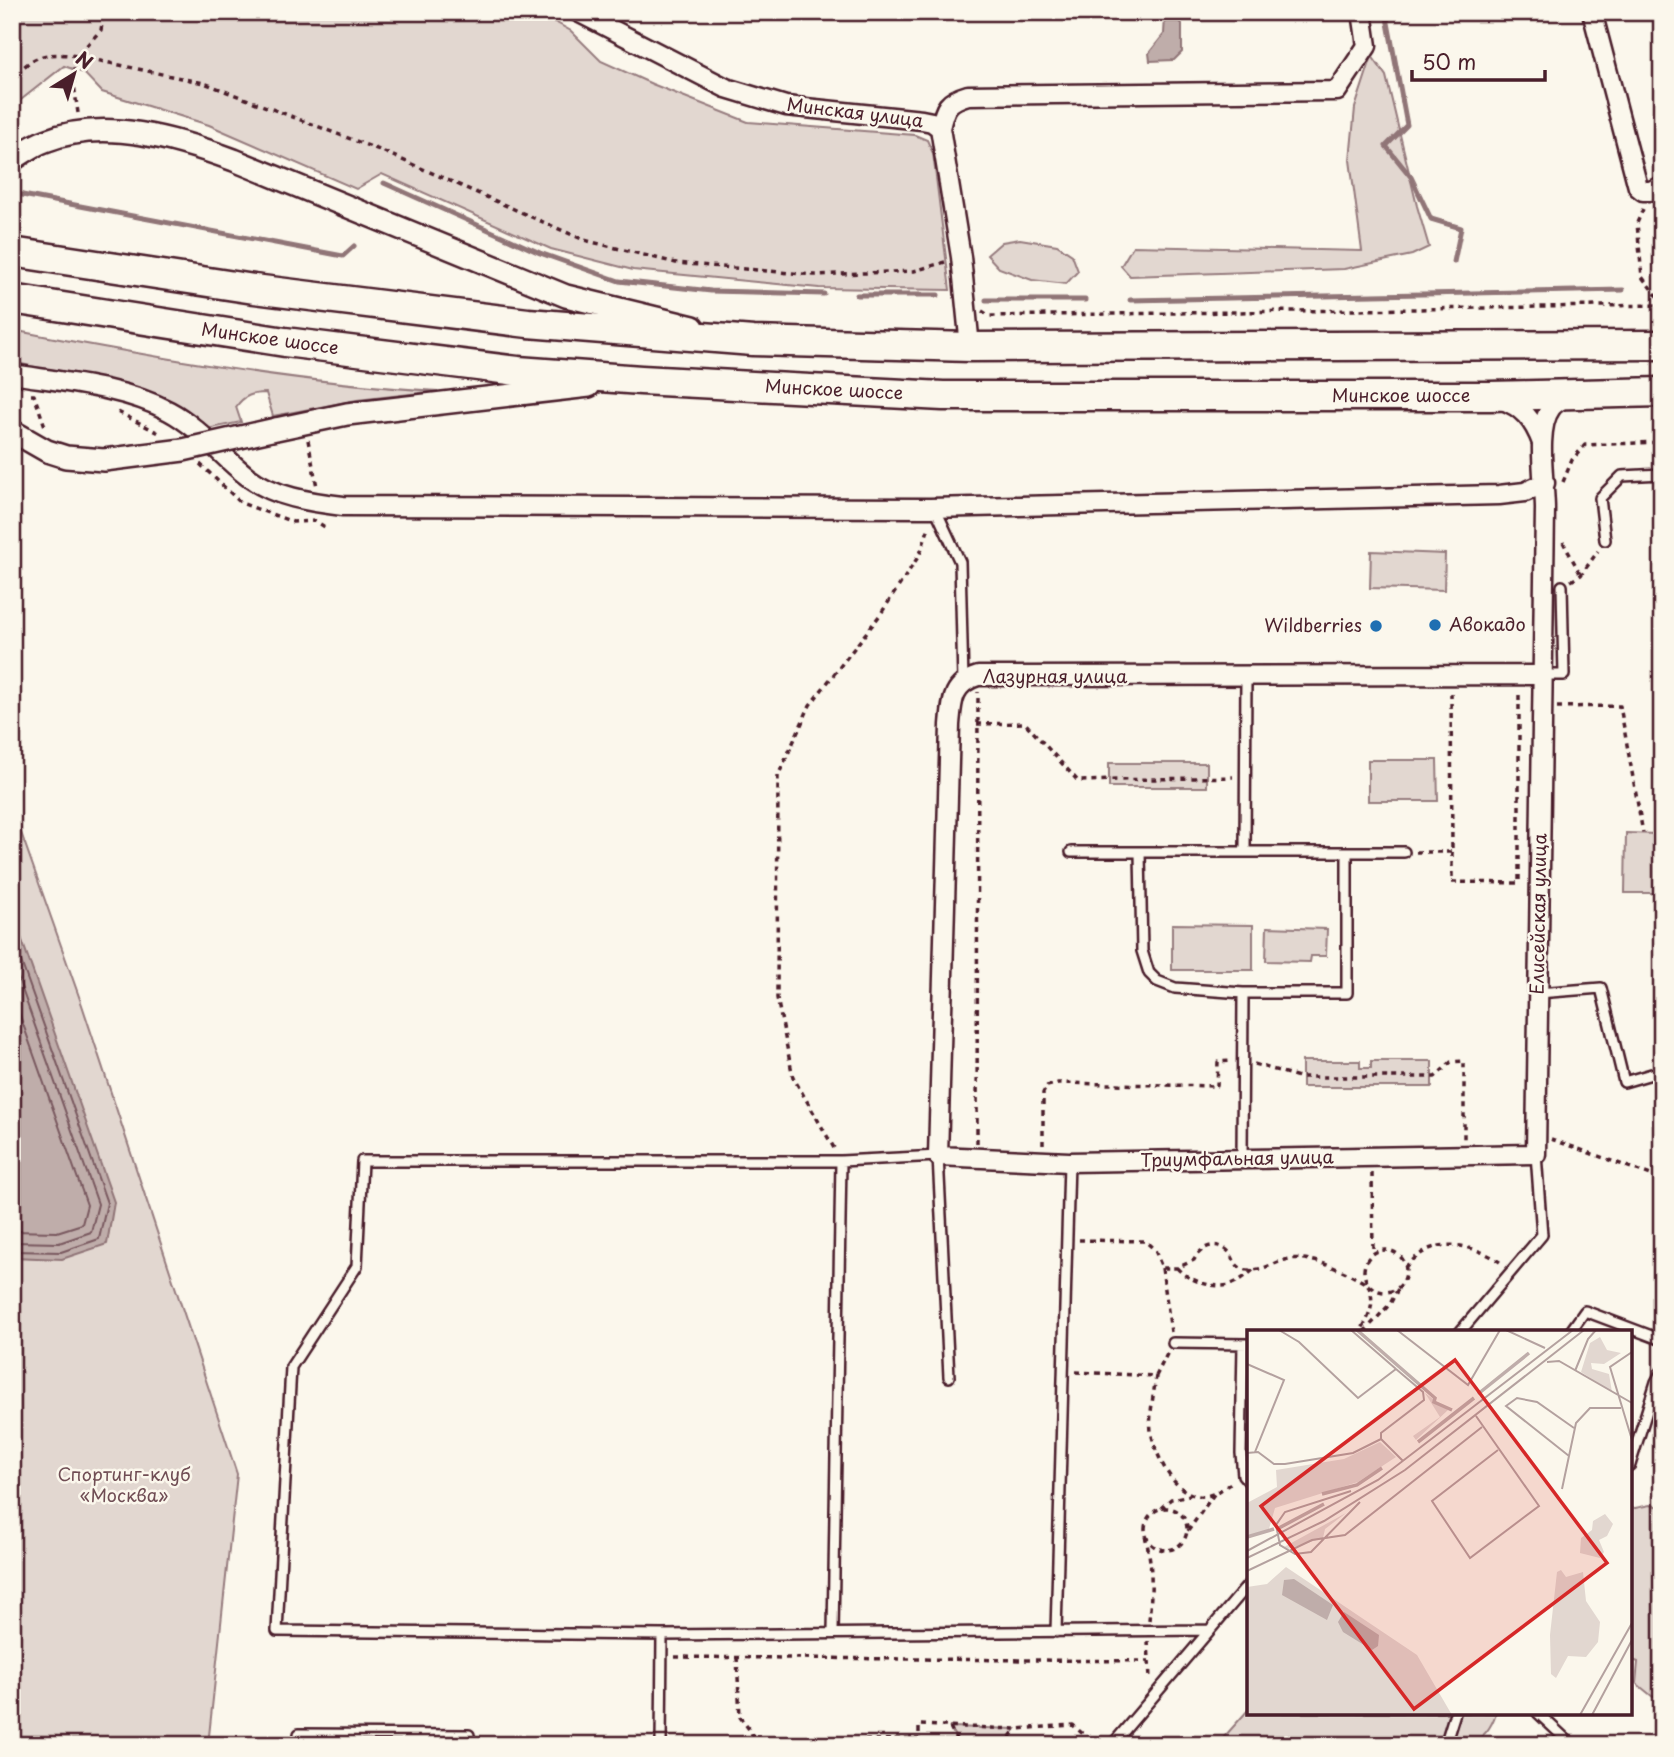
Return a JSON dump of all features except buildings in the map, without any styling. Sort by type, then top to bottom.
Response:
[{"type":"highway","points":[[12,252],[254,289],[528,324],[753,341],[970,347],[1662,345]]},
{"type":"highway","name":"Минское шоссе","points":[[12,299],[285,342],[518,371],[641,380],[943,396],[1490,396],[1662,392]]},
{"type":"street","name":"Минская улица","points":[[578,12],[726,88],[786,106],[922,120],[932,122],[940,128]]},
{"type":"street","points":[[970,347],[961,257],[940,128],[944,111],[953,99],[968,95],[1337,91],[1367,46],[1362,12]]},
{"type":"street","points":[[1592,12],[1638,187],[1643,191],[1656,188]]},
{"type":"street","points":[[12,160],[44,141],[81,133],[122,132],[178,140],[234,160],[566,296],[753,341]]},
{"type":"street","points":[[12,374],[84,386],[139,399],[168,411],[191,425],[249,478],[288,496],[343,506],[935,508],[1499,495],[1525,492],[1545,483]]},
{"type":"street","points":[[12,431],[47,451],[66,457],[104,460],[183,450],[347,414],[641,380]]},
{"type":"street","points":[[1542,445],[1544,422],[1550,409],[1556,402],[1571,394]]},
{"type":"street","points":[[1490,396],[1519,408],[1530,418],[1542,445]]},
{"type":"street","name":"Елисейская улица","points":[[1536,1154],[1545,509],[1542,445]]},
{"type":"street","name":"Лазурная улица","points":[[938,1156],[950,725],[952,701],[970,679],[1541,675]]},
{"type":"street","name":"Триумфальная улица","points":[[938,1156],[1069,1162],[1536,1154]]},
{"type":"lane","points":[[1605,540],[1600,498],[1622,476],[1662,474]]},
{"type":"lane","points":[[935,508],[960,562],[970,679]]},
{"type":"lane","points":[[1541,675],[1564,675],[1562,586]]},
{"type":"lane","points":[[1245,852],[1246,676]]},
{"type":"lane","points":[[1071,852],[1404,852]]},
{"type":"lane","points":[[1140,852],[1142,951],[1149,973],[1157,981],[1175,988],[1243,993],[1347,993],[1347,852]]},
{"type":"lane","points":[[1538,993],[1601,988],[1623,1082],[1662,1071]]},
{"type":"lane","points":[[1242,1159],[1243,993]]},
{"type":"lane","points":[[1462,1330],[1542,1235],[1536,1154]]},
{"type":"lane","points":[[949,1377],[938,1156],[841,1161],[362,1161],[357,1266],[291,1367],[277,1631],[662,1635],[1209,1630]]},
{"type":"lane","points":[[833,1632],[841,1161]]},
{"type":"lane","points":[[1056,1632],[1069,1162]]},
{"type":"lane","points":[[1571,1330],[1585,1311],[1662,1340]]},
{"type":"lane","points":[[1173,1343],[1246,1344],[1246,1479]]},
{"type":"lane","points":[[1632,1459],[1662,1370]]},
{"type":"lane","points":[[1112,1745],[1247,1586]]},
{"type":"lane","points":[[661,1745],[662,1635]]},
{"type":"lane","points":[[1445,1745],[1454,1715]]},
{"type":"lane","points":[[1540,1715],[1572,1745]]},
{"type":"lane","points":[[299,1745],[299,1734],[469,1735],[469,1745]]},
{"type":"path","points":[[81,133],[73,78],[77,55],[101,30],[104,12]]},
{"type":"path","points":[[12,82],[23,65],[50,52],[77,55],[204,83],[382,151],[583,240],[676,263],[814,275],[914,271],[961,257]]},
{"type":"path","points":[[1656,188],[1637,223],[1643,277],[1657,296],[1662,296]]},
{"type":"path","points":[[978,302],[980,310],[990,316],[1662,305]]},
{"type":"path","points":[[307,433],[314,472]]},
{"type":"path","points":[[1545,509],[1557,496],[1572,460],[1585,445],[1662,442]]},
{"type":"path","points":[[841,1161],[793,1077],[777,998],[778,776],[810,705],[880,615],[920,554],[935,508]]},
{"type":"path","points":[[1562,586],[1581,575],[1605,540]]},
{"type":"path","points":[[1451,675],[1452,882],[1519,883],[1519,675]]},
{"type":"path","points":[[970,679],[978,724],[976,1146]]},
{"type":"path","points":[[1541,707],[1620,706],[1643,833]]},
{"type":"path","points":[[978,724],[1025,723],[1078,781],[1246,777]]},
{"type":"path","points":[[1404,852],[1452,852]]},
{"type":"path","points":[[1043,1161],[1043,1093],[1047,1086],[1058,1083],[1217,1086],[1218,1062],[1243,1061],[1300,1077],[1435,1077],[1451,1062],[1464,1061],[1464,1155]]},
{"type":"path","points":[[1536,1133],[1662,1179]]},
{"type":"path","points":[[1371,1157],[1373,1253]]},
{"type":"path","points":[[1066,1240],[1145,1241],[1155,1250],[1163,1268],[1173,1343],[1156,1376],[1151,1428],[1157,1455],[1170,1476],[1190,1495]]},
{"type":"path","points":[[1163,1268],[1177,1268],[1194,1261],[1197,1254],[1211,1245],[1222,1247],[1242,1269],[1255,1269],[1294,1258],[1310,1260],[1344,1272],[1383,1293],[1400,1286]]},
{"type":"path","points":[[1405,1267],[1433,1247],[1457,1245],[1479,1251],[1502,1264],[1510,1255]]},
{"type":"path","points":[[1363,1330],[1372,1307],[1372,1295],[1364,1277],[1366,1259],[1381,1250],[1390,1251],[1398,1255],[1405,1267],[1405,1279],[1390,1304],[1364,1330]]},
{"type":"path","points":[[1177,1268],[1206,1284],[1227,1286],[1255,1269]]},
{"type":"path","points":[[1063,1372],[1156,1376]]},
{"type":"path","points":[[1215,1493],[1180,1545],[1173,1550],[1157,1548],[1146,1536],[1147,1519],[1171,1499],[1190,1495],[1206,1496],[1246,1479]]},
{"type":"path","points":[[1160,1509],[1176,1510],[1182,1515],[1188,1531]]},
{"type":"path","points":[[1145,1536],[1150,1554],[1152,1581],[1147,1631],[1150,1685]]},
{"type":"path","points":[[662,1656],[1149,1661]]},
{"type":"path","points":[[737,1657],[740,1717],[751,1732],[755,1744],[919,1739],[919,1725],[1016,1729],[1073,1725],[1095,1745]]},
{"type":"path","points":[[950,1727],[958,1745]]},
{"type":"path","points":[[1004,1745],[1016,1729]]},
{"type":"green space","points":[[12,12],[537,12],[571,31],[601,61],[748,122],[915,135],[927,140],[933,153],[950,290],[819,288],[633,270],[551,249],[382,174],[356,189],[209,125],[102,92],[84,73],[64,66],[12,107]]},
{"type":"green space","points":[[1372,56],[1386,76],[1429,247],[1412,255],[1344,269],[1130,276],[1121,266],[1133,246],[1362,251],[1350,160],[1355,108]]},
{"type":"green space","points":[[1020,239],[1057,245],[1072,255],[1078,271],[1066,284],[1032,280],[999,268],[987,255],[1002,242]]},
{"type":"green space","points":[[12,330],[278,375],[438,391],[357,400],[273,416],[266,393],[257,394],[246,397],[236,407],[241,422],[207,429],[180,406],[147,391],[12,362]]},
{"type":"green space","points":[[1371,551],[1445,554],[1444,590],[1370,588]]},
{"type":"green space","points":[[1368,760],[1437,760],[1438,801],[1368,801]]},
{"type":"green space","points":[[1109,763],[1207,763],[1207,787],[1109,787]]},
{"type":"green space","name":"Спортинг-клуб «Москва»","points":[[12,807],[82,1005],[237,1474],[208,1745],[12,1745]]},
{"type":"green space","points":[[1626,833],[1657,834],[1656,893],[1625,893]]},
{"type":"green space","points":[[1172,924],[1253,925],[1253,970],[1172,970]]},
{"type":"green space","points":[[1267,927],[1327,929],[1326,956],[1311,956],[1310,962],[1266,961]]},
{"type":"green space","points":[[1302,1061],[1360,1061],[1360,1068],[1371,1068],[1371,1061],[1432,1061],[1432,1087],[1302,1087]]},
{"type":"green space","points":[[1650,1505],[1662,1507],[1662,1694],[1653,1697],[1636,1683],[1638,1662],[1632,1660],[1632,1509]]},
{"type":"green space","points":[[1247,1711],[1247,1715],[1495,1715],[1486,1732],[1468,1745],[1217,1745]]},
{"type":"green space","points":[[950,1727],[1016,1729],[1004,1745],[959,1745]]},
{"type":"water","points":[[1174,12],[1182,24],[1182,52],[1174,60],[1150,61],[1149,53],[1164,34],[1165,17]]},
{"type":"water","points":[[12,929],[18,929],[114,1202],[107,1244],[62,1259],[12,1257]]},
{"type":"waterway","points":[[1386,12],[1407,125],[1386,146],[1411,177],[1431,219],[1461,228],[1454,262]]},
{"type":"waterway","points":[[384,183],[540,253],[619,281],[711,291],[824,294]]},
{"type":"waterway","points":[[12,193],[343,256],[354,246]]},
{"type":"waterway","points":[[1130,300],[1623,290]]},
{"type":"waterway","points":[[857,295],[938,295]]},
{"type":"waterway","points":[[986,300],[1085,300]]},
{"type":"place","name":"Авокадо","points":[[1435,625]]},
{"type":"place","name":"Wildberries","points":[[1376,626]]}]
